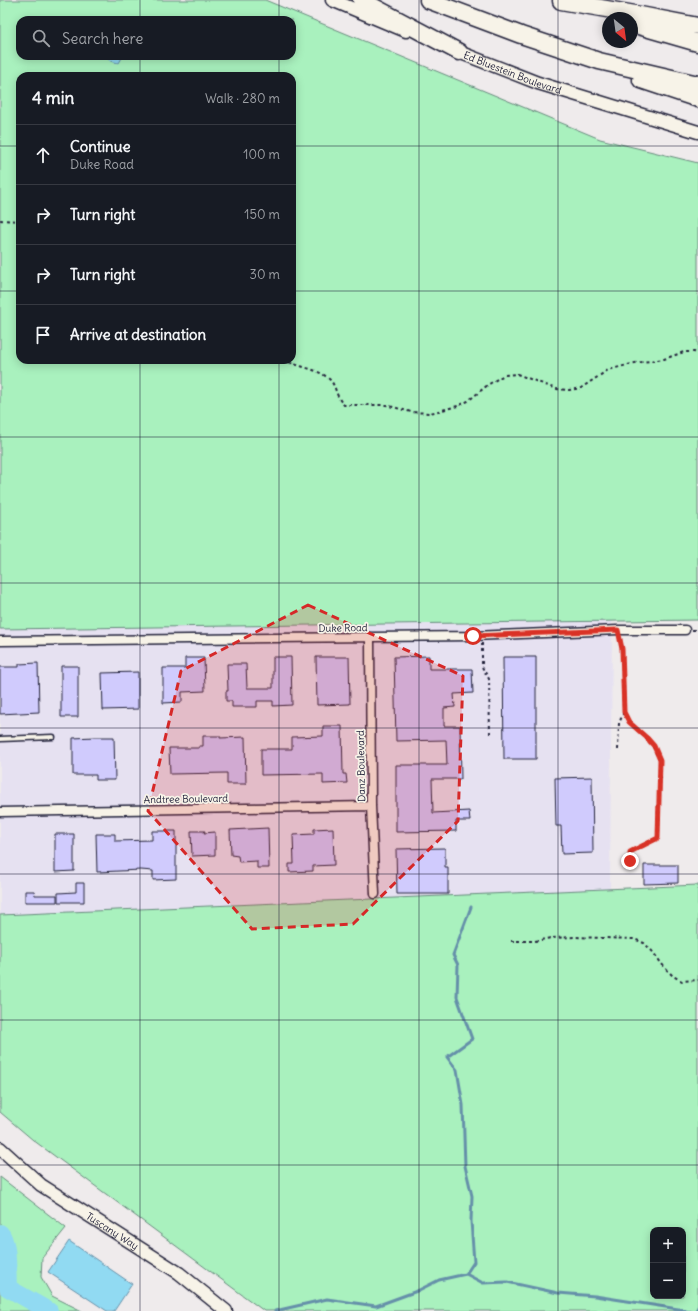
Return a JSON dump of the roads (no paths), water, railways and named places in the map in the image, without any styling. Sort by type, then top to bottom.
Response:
[{"type":"highway","points":[[361,0],[459,52]]},
{"type":"highway","points":[[428,0],[520,36],[599,61],[698,84]]},
{"type":"highway","points":[[560,1],[602,14]]},
{"type":"highway","points":[[560,1],[698,26]]},
{"type":"highway","points":[[638,26],[698,43]]},
{"type":"highway","points":[[599,61],[648,83],[698,99]]},
{"type":"main road","name":"Ed Bluestein Boulevard","points":[[332,0],[538,83],[698,132]]},
{"type":"main road","name":"Tuscany Way","points":[[0,1148],[41,1185],[179,1273],[226,1311]]},
{"type":"street","name":"Duke Road","points":[[0,641],[482,636],[618,630],[685,630]]},
{"type":"street","name":"Danz Boulevard","points":[[370,637],[372,806],[375,894]]},
{"type":"street","name":"Andtree Boulevard","points":[[0,812],[372,806]]},
{"type":"lane","points":[[0,739],[54,737]]},
{"type":"water","points":[[110,60],[121,60],[119,63]]},
{"type":"water","points":[[69,1241],[132,1284],[114,1311],[107,1311],[48,1272]]},
{"type":"waterway","points":[[275,1311],[327,1299],[376,1306],[417,1291],[439,1280],[466,1274],[474,1262],[471,1221],[472,1196],[465,1166],[463,1105],[457,1070],[447,1057],[472,1039],[457,997],[458,965],[453,955],[471,907]]},
{"type":"waterway","points":[[0,1233],[5,1243],[8,1288],[49,1311]]},
{"type":"waterway","points":[[466,1274],[483,1283],[507,1282],[558,1293],[595,1296],[691,1311]]},
{"type":"waterway","points":[[696,1311],[698,1307]]}]
